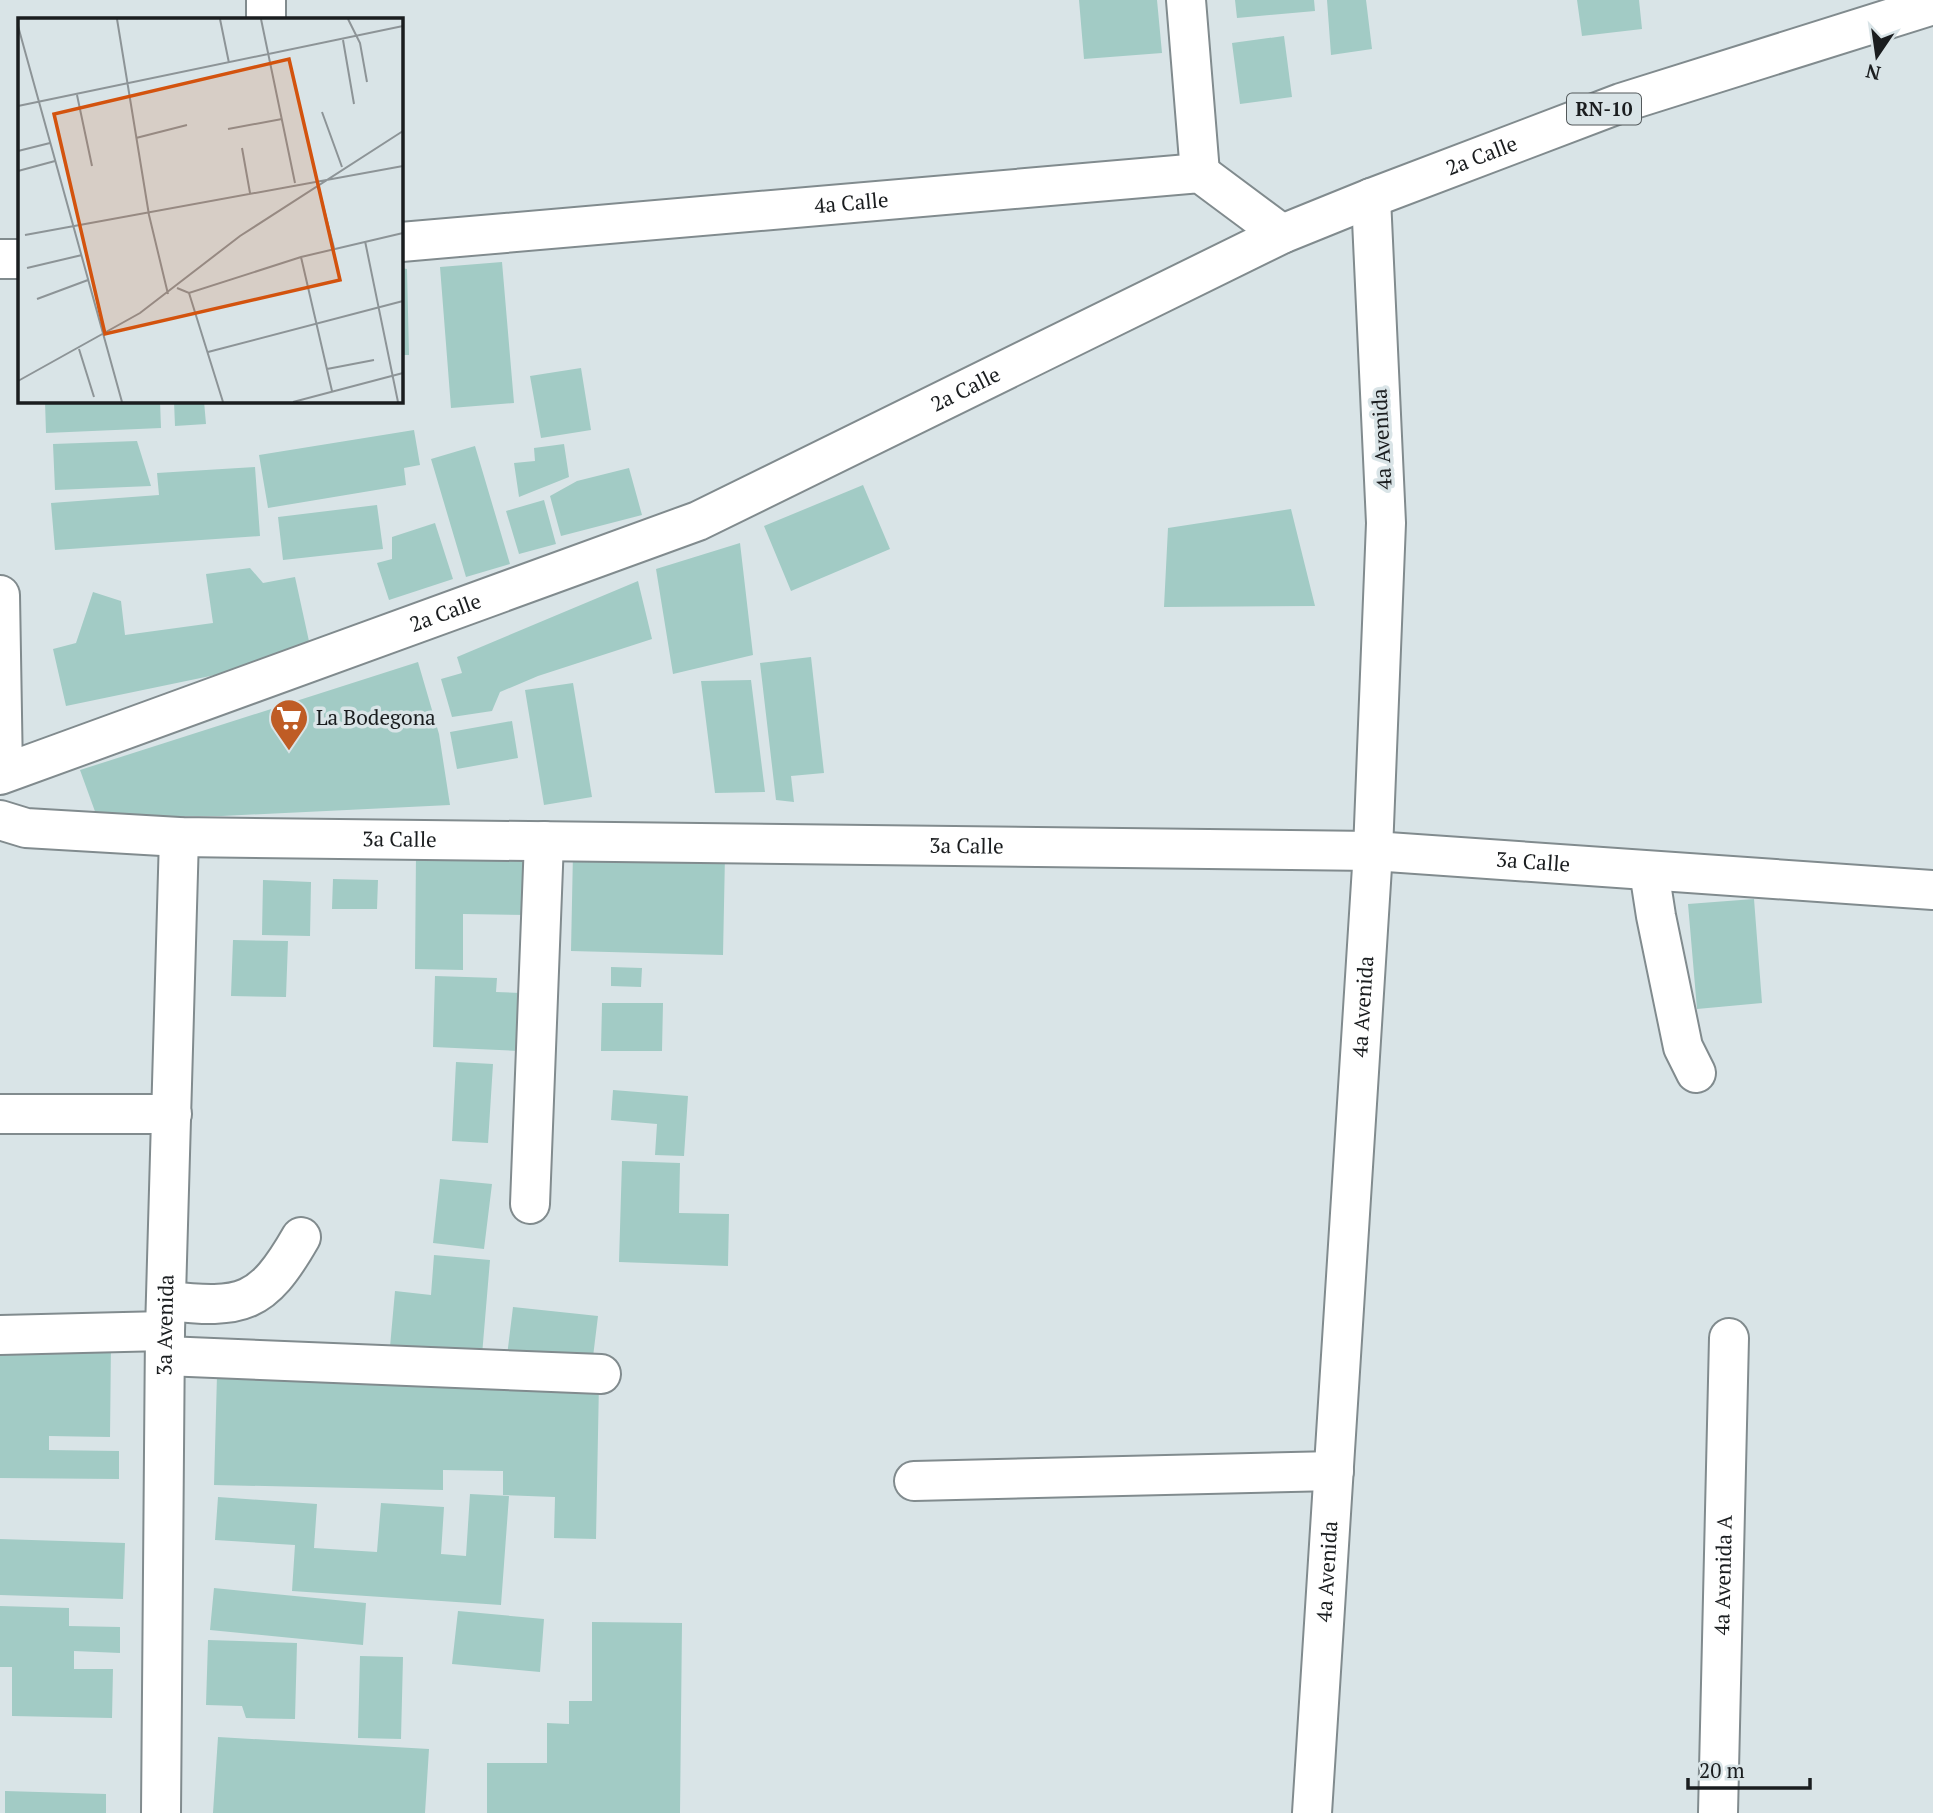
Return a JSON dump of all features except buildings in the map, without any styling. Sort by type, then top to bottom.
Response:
[{"type":"street","points":[[266,0],[266,18]]},
{"type":"street","points":[[1186,0],[1200,173],[1282,234]]},
{"type":"street","name":"2a Calle","points":[[2,774],[698,521],[1282,234],[1371,198],[1621,103],[1933,5]]},
{"type":"street","name":"4a Calle","points":[[402,242],[1200,173]]},
{"type":"street","name":"4a Avenida","points":[[1312,1813],[1373,851],[1386,523],[1371,198]]},
{"type":"street","points":[[0,259],[18,259]]},
{"type":"street","points":[[0,595],[2,774]]},
{"type":"street","name":"3a Calle","points":[[0,820],[26,828],[179,836],[1373,851],[1933,891]]},
{"type":"street","name":"3a Avenida","points":[[161,1813],[166,1330],[179,836]]},
{"type":"street","points":[[530,1204],[544,841]]},
{"type":"street","points":[[1649,871],[1683,1046],[1696,1073]]},
{"type":"street","points":[[0,1114],[172,1114]]},
{"type":"street","points":[[166,1330],[199,1305],[245,1301],[263,1290],[278,1273],[301,1237]]},
{"type":"street","points":[[0,1335],[166,1330],[601,1374]]},
{"type":"street","name":"4a Avenida A","points":[[1718,1813],[1729,1338]]},
{"type":"street","points":[[914,1481],[1334,1471]]},
{"type":"place","name":"La Bodegona","points":[[289,752]]}]
